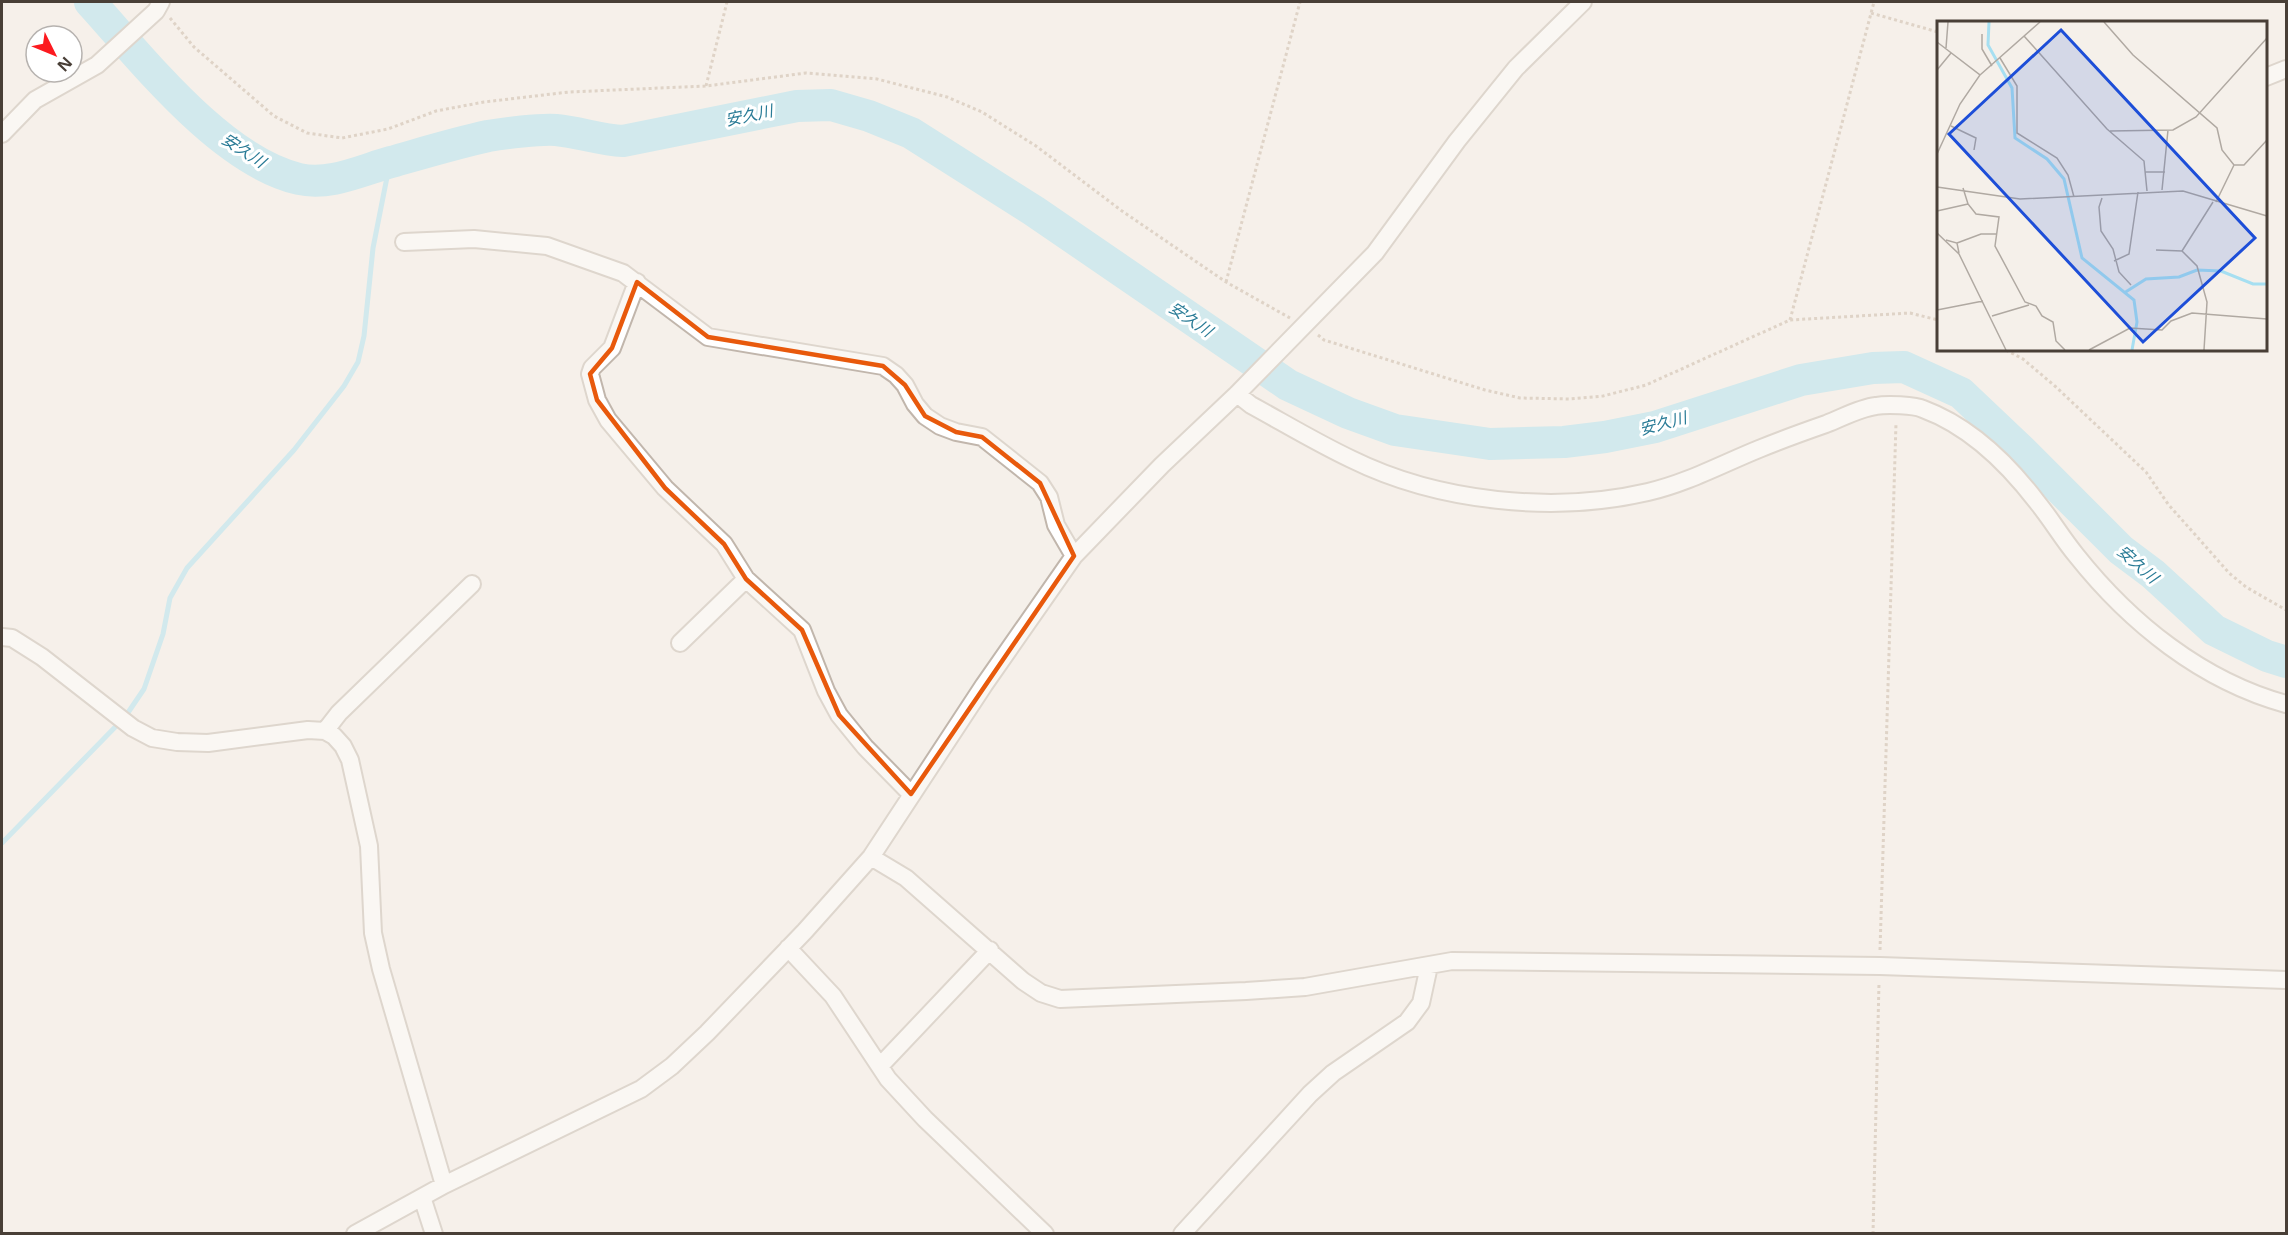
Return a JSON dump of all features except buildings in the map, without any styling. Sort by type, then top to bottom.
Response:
[{"type":"street","points":[[356,1233],[444,1185],[641,1089],[672,1066],[707,1033],[871,856],[1032,614],[1074,556],[1375,253],[1457,141],[1516,68],[1583,2]]},
{"type":"street","points":[[2,134],[35,100],[97,65],[159,6]]},
{"type":"street","points":[[2267,76],[2286,69]]},
{"type":"street","points":[[404,242],[474,239],[547,246],[623,273],[708,337],[883,366],[905,385],[915,404],[925,416],[940,426],[956,432],[982,436],[1040,483],[1049,497],[1056,525],[1074,556]]},
{"type":"street","points":[[637,282],[612,348],[592,368],[590,374],[597,400],[608,420],[665,488],[724,544],[746,579],[802,630],[826,691],[839,716],[864,747],[911,794]]},
{"type":"street","points":[[1237,394],[1251,405],[1342,454],[1392,476],[1449,493],[1554,504],[1593,501],[1647,492],[1683,481],[1760,448],[1877,405],[1921,408],[1970,433],[2004,464],[2036,501],[2076,556],[2152,634],[2196,665],[2239,687],[2286,704]]},
{"type":"street","points":[[680,643],[746,579]]},
{"type":"street","points":[[325,731],[339,713],[472,584]]},
{"type":"street","points":[[2,637],[12,638],[42,657],[133,728],[152,738],[208,743],[308,730],[325,731],[344,746],[350,760],[369,846],[373,933],[381,969],[444,1185]]},
{"type":"street","points":[[871,856],[906,878],[1023,981],[1041,993],[1060,999],[1305,987],[1452,961],[1880,966],[2286,980]]},
{"type":"street","points":[[788,948],[833,996],[880,1066],[925,1119],[1045,1233]]},
{"type":"street","points":[[880,1066],[990,950]]},
{"type":"street","points":[[1182,1233],[1317,1087],[1333,1073],[1407,1022],[1421,1003],[1429,966]]},
{"type":"street","points":[[422,1197],[434,1233]]},
{"type":"path","points":[[706,86],[727,2]]},
{"type":"path","points":[[1226,282],[1300,2]]},
{"type":"path","points":[[1790,320],[1874,2]]},
{"type":"path","points":[[159,6],[194,47],[274,116],[307,133],[342,138],[388,129],[446,109],[484,102],[569,92],[706,86],[806,73],[877,79],[947,97],[982,112],[1036,146],[1122,211],[1226,282],[1324,339],[1485,390],[1520,398],[1570,399],[1603,396],[1646,385],[1790,320],[1910,313],[1937,320]]},
{"type":"path","points":[[1871,13],[1937,32]]},
{"type":"path","points":[[2008,351],[2023,359],[2056,387],[2146,472],[2168,504],[2229,573],[2246,587],[2286,610]]},
{"type":"path","points":[[1873,1233],[1896,406]]},
{"type":"highlighted area","points":[[637,282],[708,337],[883,366],[905,385],[925,416],[956,432],[982,437],[1040,483],[1074,556],[911,794],[839,715],[802,630],[746,579],[724,544],[665,488],[597,400],[590,374],[612,348]]},
{"type":"waterway","name":"安久川","points":[[90,2],[158,78],[212,130],[241,152],[270,169],[311,181],[334,179],[464,142],[513,133],[556,130],[623,141],[797,106],[831,105],[869,116],[911,133],[1034,211],[1288,385],[1348,413],[1395,430],[1490,444],[1564,442],[1605,437],[1655,427],[1801,380],[1873,368],[1904,367],[1961,393],[2121,550],[2153,574],[2214,630],[2267,656],[2286,662]]},
{"type":"waterway","points":[[2,843],[125,717],[144,689],[163,634],[170,598],[187,568],[294,450],[344,386],[358,362],[364,336],[373,248],[390,162]]}]
